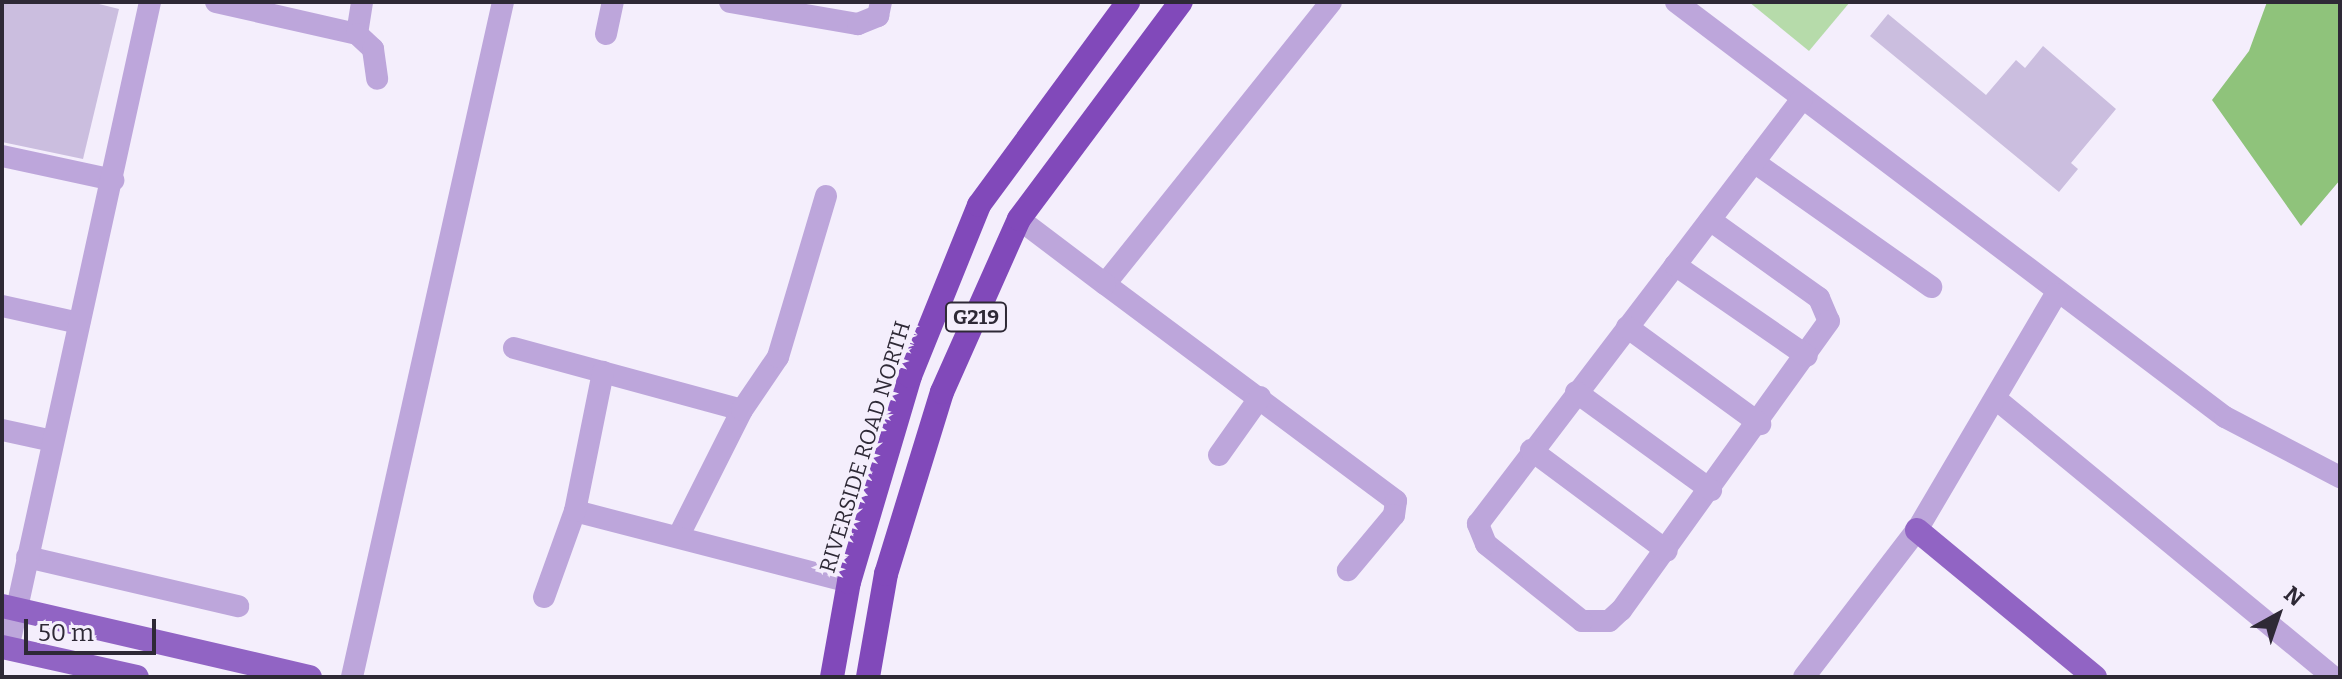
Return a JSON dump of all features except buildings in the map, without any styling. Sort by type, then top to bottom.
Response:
[{"type":"highway","name":"RIVERSIDE ROAD NORTH","points":[[832,677],[849,582],[910,376],[979,205],[1128,2]]},
{"type":"highway","name":"G219","points":[[868,677],[886,574],[942,392],[1019,219],[1181,2]]},
{"type":"main road","points":[[1917,530],[2095,677]]},
{"type":"main road","points":[[10,608],[310,677]]},
{"type":"main road","points":[[5,648],[137,677]]},
{"type":"street","points":[[5,648],[10,608],[26,564],[150,2]]},
{"type":"street","points":[[216,2],[357,34],[373,49],[377,79]]},
{"type":"street","points":[[357,34],[362,2]]},
{"type":"street","points":[[352,677],[503,2]]},
{"type":"street","points":[[606,34],[613,2]]},
{"type":"street","points":[[730,2],[858,24],[878,16],[881,2]]},
{"type":"street","points":[[1105,284],[1331,2]]},
{"type":"street","points":[[1676,2],[2056,294],[2225,417],[2340,477]]},
{"type":"street","points":[[1710,220],[1827,308],[1829,321],[1760,424],[1667,551],[1609,621],[1582,621],[1477,532],[1531,450],[1802,99]]},
{"type":"street","points":[[2,156],[113,180]]},
{"type":"street","points":[[1754,162],[1931,287]]},
{"type":"street","points":[[679,535],[742,410],[778,357],[826,196]]},
{"type":"street","points":[[1019,219],[1396,501],[1394,515],[1348,570]]},
{"type":"street","points":[[1675,265],[1807,356]]},
{"type":"street","points":[[1804,677],[1917,530],[2056,294]]},
{"type":"street","points":[[2,306],[79,323]]},
{"type":"street","points":[[1627,327],[1760,424]]},
{"type":"street","points":[[514,348],[742,410]]},
{"type":"street","points":[[544,597],[575,511],[603,372]]},
{"type":"street","points":[[1576,392],[1711,490]]},
{"type":"street","points":[[1219,455],[1260,397]]},
{"type":"street","points":[[1996,399],[2333,677]]},
{"type":"street","points":[[2,430],[53,441]]},
{"type":"street","points":[[1531,450],[1667,551]]},
{"type":"street","points":[[575,511],[679,535],[849,582]]},
{"type":"street","points":[[2,565],[26,564],[238,606]]},
{"type":"shaded area","points":[[1749,2],[1850,2],[1809,51]]},
{"type":"shaded area","points":[[2267,2],[2340,2],[2340,180],[2301,226],[2212,100],[2249,51]]}]
